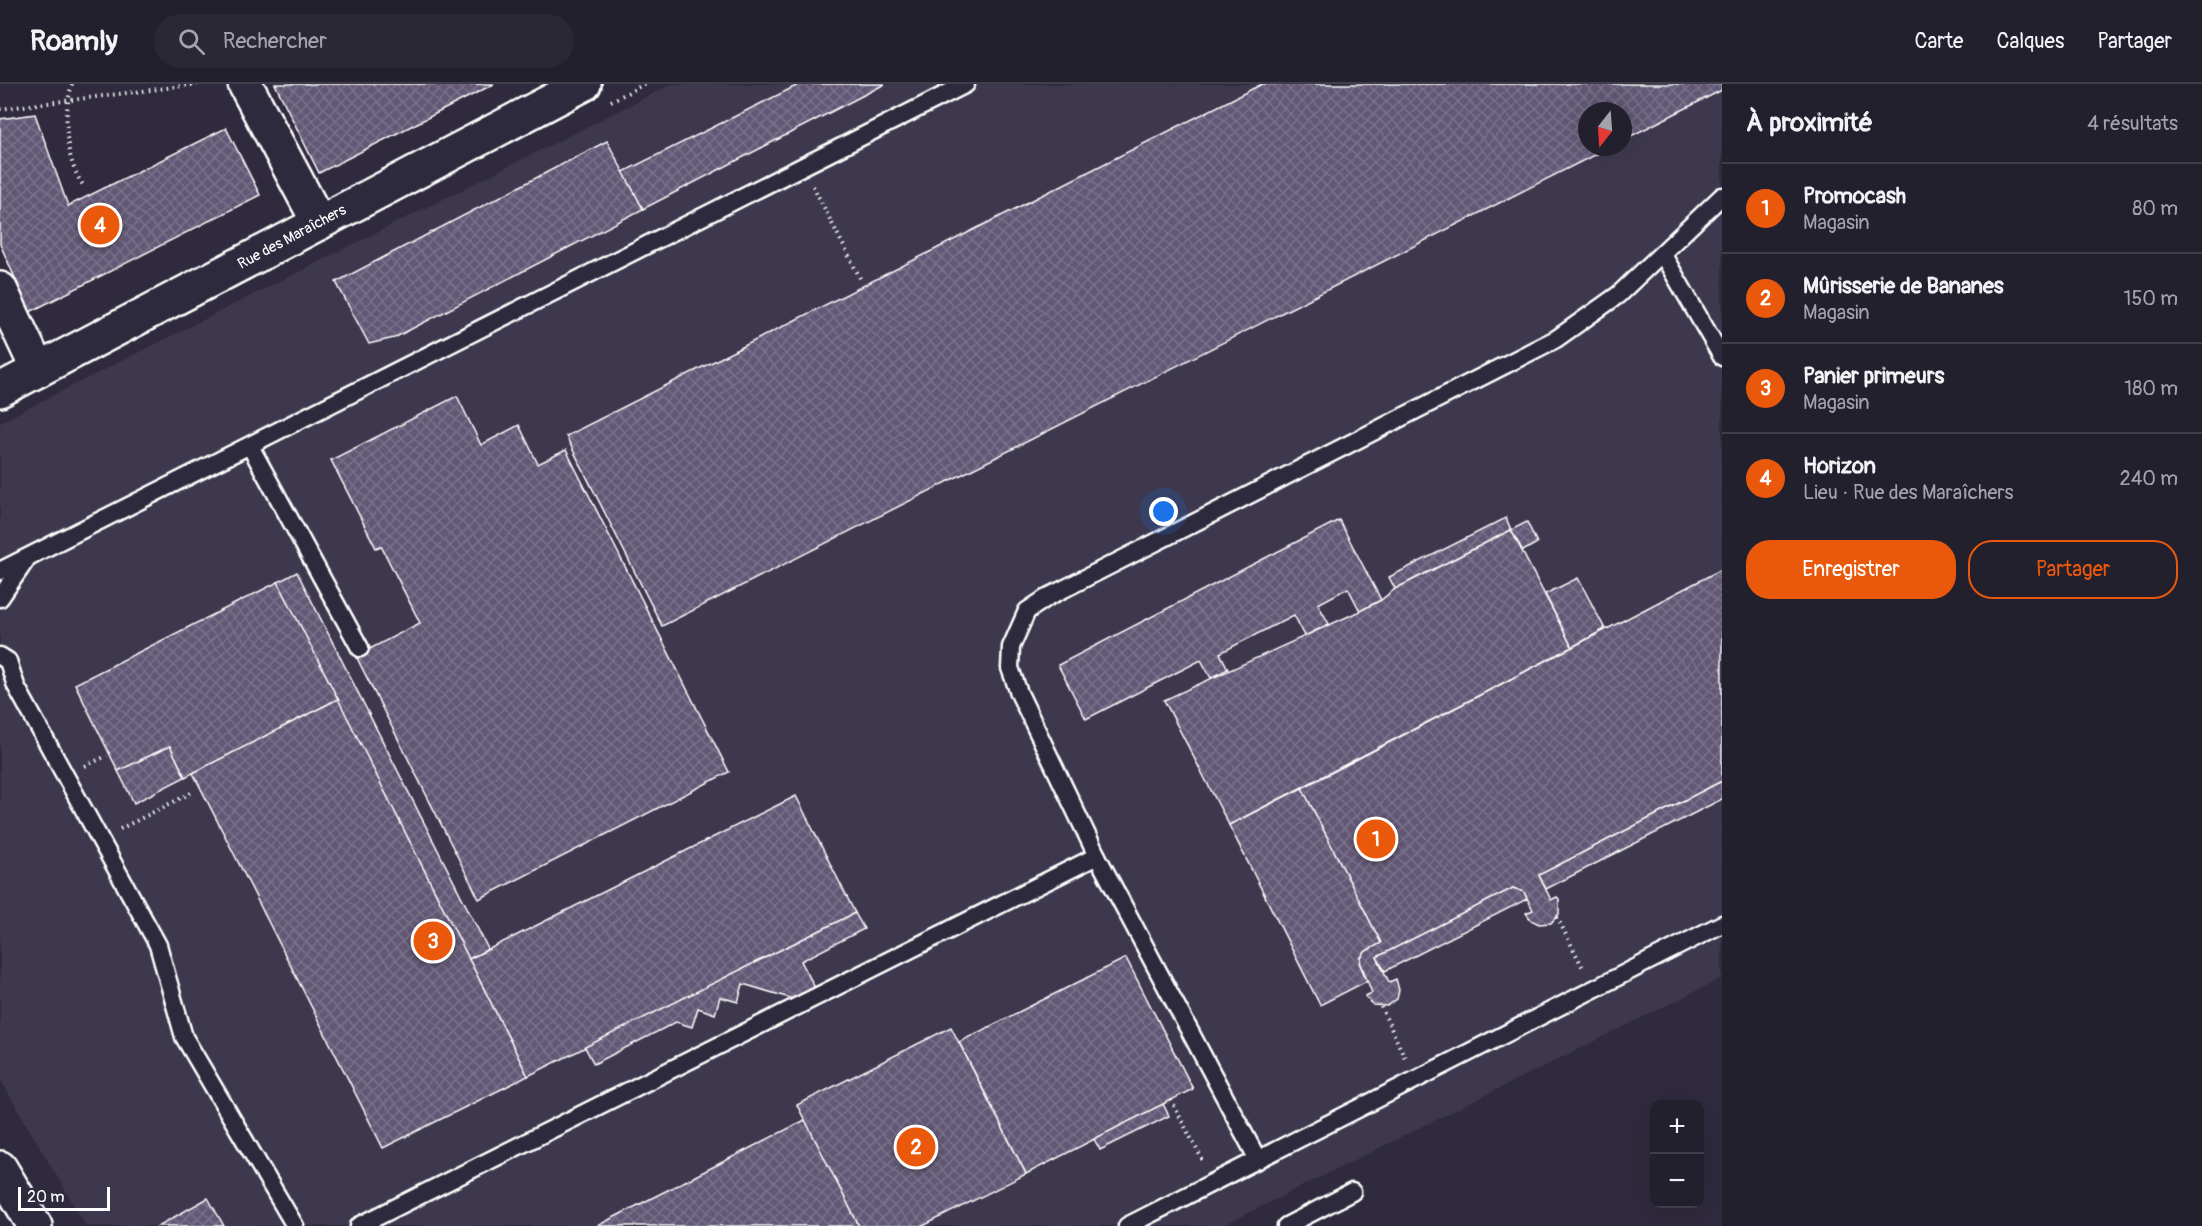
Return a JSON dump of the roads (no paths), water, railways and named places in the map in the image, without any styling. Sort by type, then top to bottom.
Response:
[{"type":"main road","points":[[245,84],[319,223]]},
{"type":"main road","name":"Rue des Maraîchers","points":[[0,390],[584,84]]},
{"type":"main road","points":[[0,289],[38,370]]},
{"type":"main road","points":[[0,1168],[34,1226]]},
{"type":"lane","points":[[0,572],[966,84]]},
{"type":"lane","points":[[1257,1160],[1097,856],[1019,693],[1010,668],[1011,647],[1027,611],[1048,597],[1556,339],[1618,295],[1663,255],[1722,196]]},
{"type":"lane","points":[[1663,255],[1722,357]]},
{"type":"lane","points":[[250,446],[360,648]]},
{"type":"lane","points":[[0,598],[28,557]]},
{"type":"lane","points":[[0,656],[8,662],[16,686],[158,945],[184,1037],[295,1226]]},
{"type":"lane","points":[[0,680],[16,686]]},
{"type":"lane","points":[[359,1226],[1097,856]]},
{"type":"lane","points":[[1127,1226],[1722,924]]},
{"type":"lane","points":[[1286,1226],[1352,1192]]},
{"type":"place","name":"Horizon","points":[[100,225]]},
{"type":"place","name":"Promocash","points":[[1376,839]]},
{"type":"place","name":"Panier primeurs","points":[[433,941]]},
{"type":"place","name":"Mûrisserie de Bananes","points":[[916,1147]]}]
